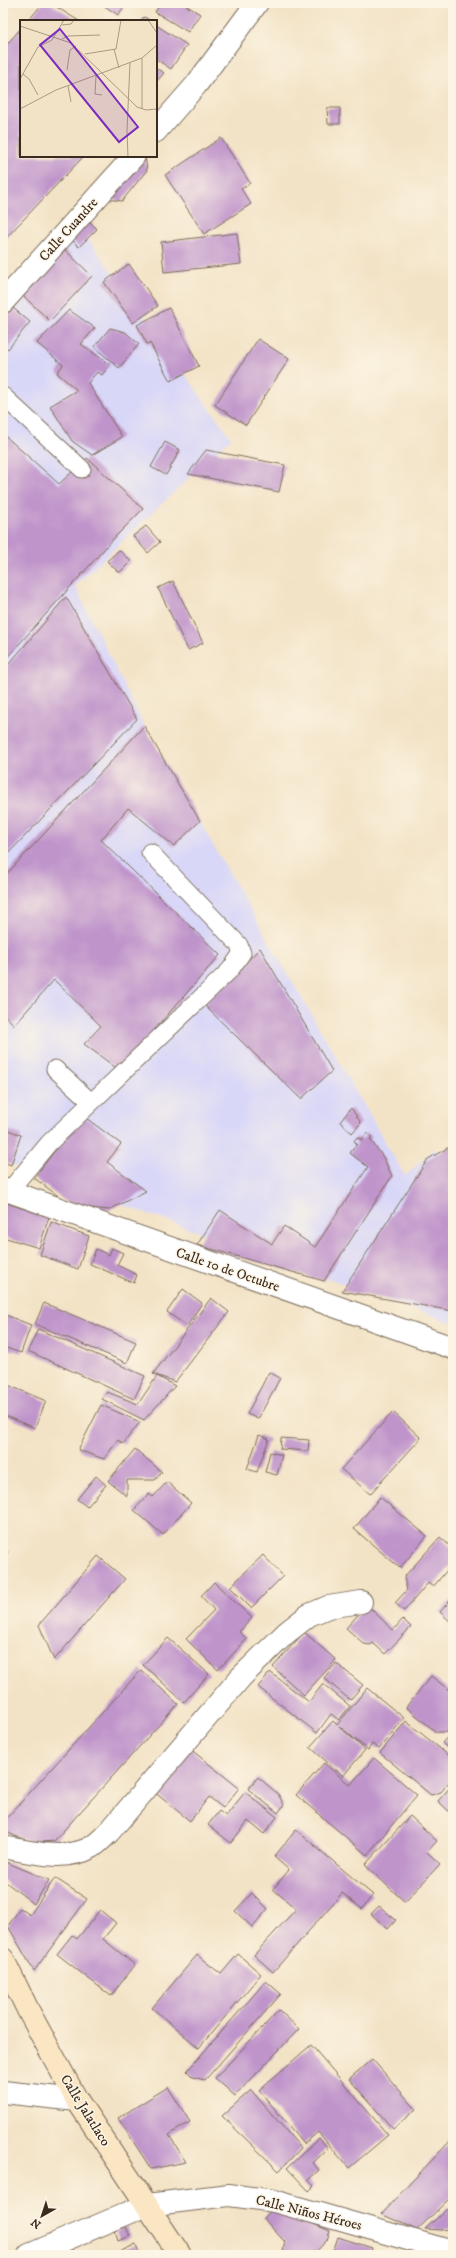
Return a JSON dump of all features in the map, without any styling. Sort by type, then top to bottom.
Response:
[{"type":"main road","name":"Calle Jalatlaco","points":[[3,1958],[29,2012],[77,2100],[180,2255]]},
{"type":"street","points":[[157,130],[196,85],[257,3]]},
{"type":"street","name":"Calle Cuandre","points":[[3,302],[133,157]]},
{"type":"street","name":"Calle 10 de Octubre","points":[[6,1190],[453,1348]]},
{"type":"street","points":[[3,1847],[50,1855],[75,1853],[92,1847],[109,1832],[241,1677],[286,1633],[309,1615],[328,1607],[361,1602]]},
{"type":"street","points":[[3,2092],[77,2100]]},
{"type":"street","name":"Calle Niños Héroes","points":[[29,2255],[147,2205],[229,2194],[274,2201],[453,2252]]},
{"type":"lane","points":[[3,396],[82,469]]},
{"type":"lane","points":[[6,1190],[49,1143],[90,1102],[230,970],[242,953],[239,945],[150,852]]},
{"type":"lane","points":[[55,1069],[90,1102]]},
{"type":"shaded area","points":[[78,225],[231,438],[75,586],[144,726],[405,1176],[435,1149],[453,1161],[453,1323],[3,1162],[3,304]]},
{"type":"building","points":[[43,3],[50,3],[77,20],[29,20]]},
{"type":"building","points":[[100,3],[127,3],[118,15]]},
{"type":"building","points":[[161,3],[182,3],[200,14],[188,32],[155,12]]},
{"type":"building","points":[[144,17],[149,20],[142,20]]},
{"type":"building","points":[[157,26],[187,45],[171,69],[157,60]]},
{"type":"building","points":[[20,29],[20,157],[83,157],[3,241],[3,49]]},
{"type":"building","points":[[157,69],[164,73],[157,81]]},
{"type":"building","points":[[327,108],[340,108],[340,124],[328,124]]},
{"type":"building","points":[[221,138],[250,183],[241,189],[251,204],[204,234],[165,175]]},
{"type":"building","points":[[137,157],[145,157],[147,170],[122,201],[106,199]]},
{"type":"building","points":[[86,218],[97,229],[79,247],[68,236]]},
{"type":"building","points":[[237,233],[241,264],[164,272],[161,242]]},
{"type":"building","points":[[60,245],[92,276],[50,321],[17,290]]},
{"type":"building","points":[[129,264],[158,306],[133,323],[104,282]]},
{"type":"building","points":[[7,303],[30,322],[8,349],[3,345],[3,308]]},
{"type":"building","points":[[169,308],[199,366],[170,381],[150,343],[147,344],[137,325]]},
{"type":"building","points":[[69,310],[95,328],[81,344],[110,365],[102,375],[97,372],[88,383],[122,437],[92,455],[72,441],[50,406],[77,390],[57,373],[63,365],[37,343]]},
{"type":"building","points":[[110,328],[125,332],[139,344],[119,368],[94,347]]},
{"type":"building","points":[[258,339],[289,359],[246,425],[215,405]]},
{"type":"building","points":[[3,434],[59,484],[87,458],[143,509],[116,536],[3,662]]},
{"type":"building","points":[[165,442],[180,450],[166,475],[151,467]]},
{"type":"building","points":[[206,450],[285,465],[279,492],[188,474]]},
{"type":"building","points":[[146,526],[160,542],[148,553],[133,536]]},
{"type":"building","points":[[119,550],[131,561],[119,573],[107,561]]},
{"type":"building","points":[[173,581],[203,643],[188,650],[158,588]]},
{"type":"building","points":[[66,597],[137,719],[3,859],[3,671]]},
{"type":"building","points":[[144,726],[200,821],[174,846],[128,808],[101,840],[220,955],[119,1070],[84,1044],[101,1026],[54,980],[14,1025],[3,1013],[3,878]]},
{"type":"building","points":[[260,948],[332,1071],[301,1099],[204,1005]]},
{"type":"building","points":[[351,1108],[361,1123],[352,1133],[340,1122]]},
{"type":"building","points":[[82,1115],[121,1144],[107,1162],[146,1191],[109,1210],[72,1206],[34,1178]]},
{"type":"building","points":[[3,1128],[21,1135],[11,1165],[3,1162]]},
{"type":"building","points":[[367,1133],[372,1137],[370,1139],[383,1157],[392,1176],[324,1281],[197,1245],[220,1210],[272,1244],[284,1226],[315,1247],[368,1167],[350,1153],[357,1144],[354,1141],[357,1137],[362,1140]]},
{"type":"building","points":[[453,1145],[453,1311],[342,1291],[428,1159]]},
{"type":"building","points":[[3,1202],[49,1217],[39,1248],[3,1237]]},
{"type":"building","points":[[51,1222],[89,1236],[78,1269],[40,1255]]},
{"type":"building","points":[[112,1248],[123,1253],[117,1265],[137,1275],[134,1283],[90,1264],[96,1249],[109,1255]]},
{"type":"building","points":[[183,1289],[202,1303],[187,1326],[167,1312]]},
{"type":"building","points":[[211,1298],[229,1312],[175,1382],[153,1374]]},
{"type":"building","points":[[44,1303],[136,1342],[127,1363],[35,1324]]},
{"type":"building","points":[[3,1314],[31,1325],[21,1353],[3,1347]]},
{"type":"building","points":[[38,1329],[145,1376],[134,1399],[28,1351]]},
{"type":"building","points":[[269,1372],[280,1378],[258,1419],[247,1414]]},
{"type":"building","points":[[157,1376],[175,1386],[144,1420],[102,1399],[107,1392],[138,1404]]},
{"type":"building","points":[[3,1383],[46,1401],[35,1428],[3,1415]]},
{"type":"building","points":[[101,1405],[140,1422],[123,1444],[118,1440],[104,1459],[78,1450]]},
{"type":"building","points":[[393,1412],[421,1438],[370,1494],[341,1469]]},
{"type":"building","points":[[259,1435],[269,1439],[257,1472],[247,1469]]},
{"type":"building","points":[[281,1438],[309,1440],[308,1451],[280,1449]]},
{"type":"building","points":[[135,1449],[162,1472],[155,1480],[127,1480],[127,1496],[108,1481]]},
{"type":"building","points":[[270,1452],[282,1455],[277,1475],[265,1472]]},
{"type":"building","points":[[96,1476],[106,1485],[87,1507],[77,1499]]},
{"type":"building","points":[[167,1482],[191,1503],[163,1535],[134,1510],[149,1494],[153,1497]]},
{"type":"building","points":[[380,1497],[427,1536],[400,1568],[354,1529]]},
{"type":"building","points":[[440,1537],[453,1549],[453,1563],[433,1587],[428,1583],[404,1611],[395,1603],[407,1590],[404,1577]]},
{"type":"building","points":[[3,1547],[8,1552],[3,1557]]},
{"type":"building","points":[[263,1555],[283,1576],[251,1608],[230,1587]]},
{"type":"building","points":[[98,1556],[125,1579],[54,1660],[39,1625]]},
{"type":"building","points":[[214,1582],[252,1618],[239,1632],[247,1639],[218,1670],[186,1639],[214,1610],[201,1596]]},
{"type":"building","points":[[453,1597],[453,1624],[440,1612]]},
{"type":"building","points":[[367,1605],[393,1630],[403,1619],[411,1627],[385,1654],[373,1643],[370,1645],[364,1644],[346,1628]]},
{"type":"building","points":[[304,1632],[336,1660],[304,1695],[273,1667]]},
{"type":"building","points":[[168,1638],[209,1674],[184,1702],[143,1665]]},
{"type":"building","points":[[336,1663],[363,1685],[350,1700],[324,1678]]},
{"type":"building","points":[[141,1670],[178,1704],[54,1841],[32,1843],[3,1831],[3,1822]]},
{"type":"building","points":[[270,1672],[309,1702],[323,1684],[350,1706],[339,1720],[331,1714],[317,1733],[258,1687]]},
{"type":"building","points":[[431,1676],[453,1693],[453,1726],[448,1732],[436,1732],[406,1707]]},
{"type":"building","points":[[367,1688],[404,1718],[379,1749],[372,1744],[368,1750],[339,1726],[365,1750],[343,1776],[310,1747],[333,1721],[337,1725]]},
{"type":"building","points":[[406,1721],[453,1759],[451,1763],[453,1777],[441,1792],[431,1795],[380,1753]]},
{"type":"building","points":[[453,1731],[453,1753],[442,1743]]},
{"type":"building","points":[[189,1748],[239,1788],[223,1808],[209,1797],[190,1821],[153,1791]]},
{"type":"building","points":[[374,1758],[417,1795],[367,1855],[296,1795],[324,1763],[350,1785]]},
{"type":"building","points":[[258,1777],[278,1794],[284,1805],[278,1813],[248,1789]]},
{"type":"building","points":[[453,1784],[453,1815],[438,1801]]},
{"type":"building","points":[[245,1792],[277,1817],[264,1834],[248,1821],[231,1843],[208,1825],[219,1811],[226,1816]]},
{"type":"building","points":[[410,1816],[437,1841],[427,1852],[440,1864],[405,1902],[365,1865]]},
{"type":"building","points":[[296,1830],[373,1895],[362,1909],[342,1893],[273,1972],[254,1955],[296,1909],[273,1889],[289,1870],[274,1857]]},
{"type":"building","points":[[3,1861],[49,1880],[34,1904],[3,1880]]},
{"type":"building","points":[[55,1878],[87,1899],[34,1971],[8,1926],[20,1908],[30,1915]]},
{"type":"building","points":[[252,1893],[268,1909],[252,1927],[235,1911]]},
{"type":"building","points":[[379,1906],[396,1920],[388,1929],[371,1914]]},
{"type":"building","points":[[100,1910],[116,1923],[103,1939],[135,1965],[111,1996],[57,1954],[72,1935],[77,1939]]},
{"type":"building","points":[[238,1954],[261,1974],[199,2048],[152,2008],[197,1955],[221,1974]]},
{"type":"building","points":[[266,1981],[281,1994],[205,2080],[193,2077],[187,2071]]},
{"type":"building","points":[[279,2010],[299,2029],[235,2096],[215,2078]]},
{"type":"building","points":[[311,2045],[388,2135],[349,2168],[318,2132],[304,2144],[259,2090]]},
{"type":"building","points":[[372,2059],[416,2109],[393,2129],[349,2079]]},
{"type":"building","points":[[168,2087],[190,2122],[169,2135],[186,2162],[151,2169],[118,2118]]},
{"type":"building","points":[[251,2090],[301,2148],[279,2171],[222,2116]]},
{"type":"building","points":[[319,2138],[328,2148],[313,2163],[319,2170],[308,2180],[314,2186],[309,2191],[287,2168]]},
{"type":"building","points":[[453,2138],[453,2195],[417,2230],[381,2214]]},
{"type":"building","points":[[273,2207],[330,2231],[327,2240],[313,2255],[289,2255],[283,2250],[285,2242],[263,2218]]},
{"type":"building","points":[[447,2209],[453,2214],[453,2228],[442,2230],[425,2229]]},
{"type":"building","points":[[126,2227],[130,2236],[118,2241],[115,2231]]},
{"type":"building","points":[[338,2237],[372,2248],[370,2255],[332,2255]]},
{"type":"building","points":[[67,2243],[76,2255],[59,2255],[56,2251]]},
{"type":"building","points":[[136,2244],[141,2255],[113,2255]]}]
